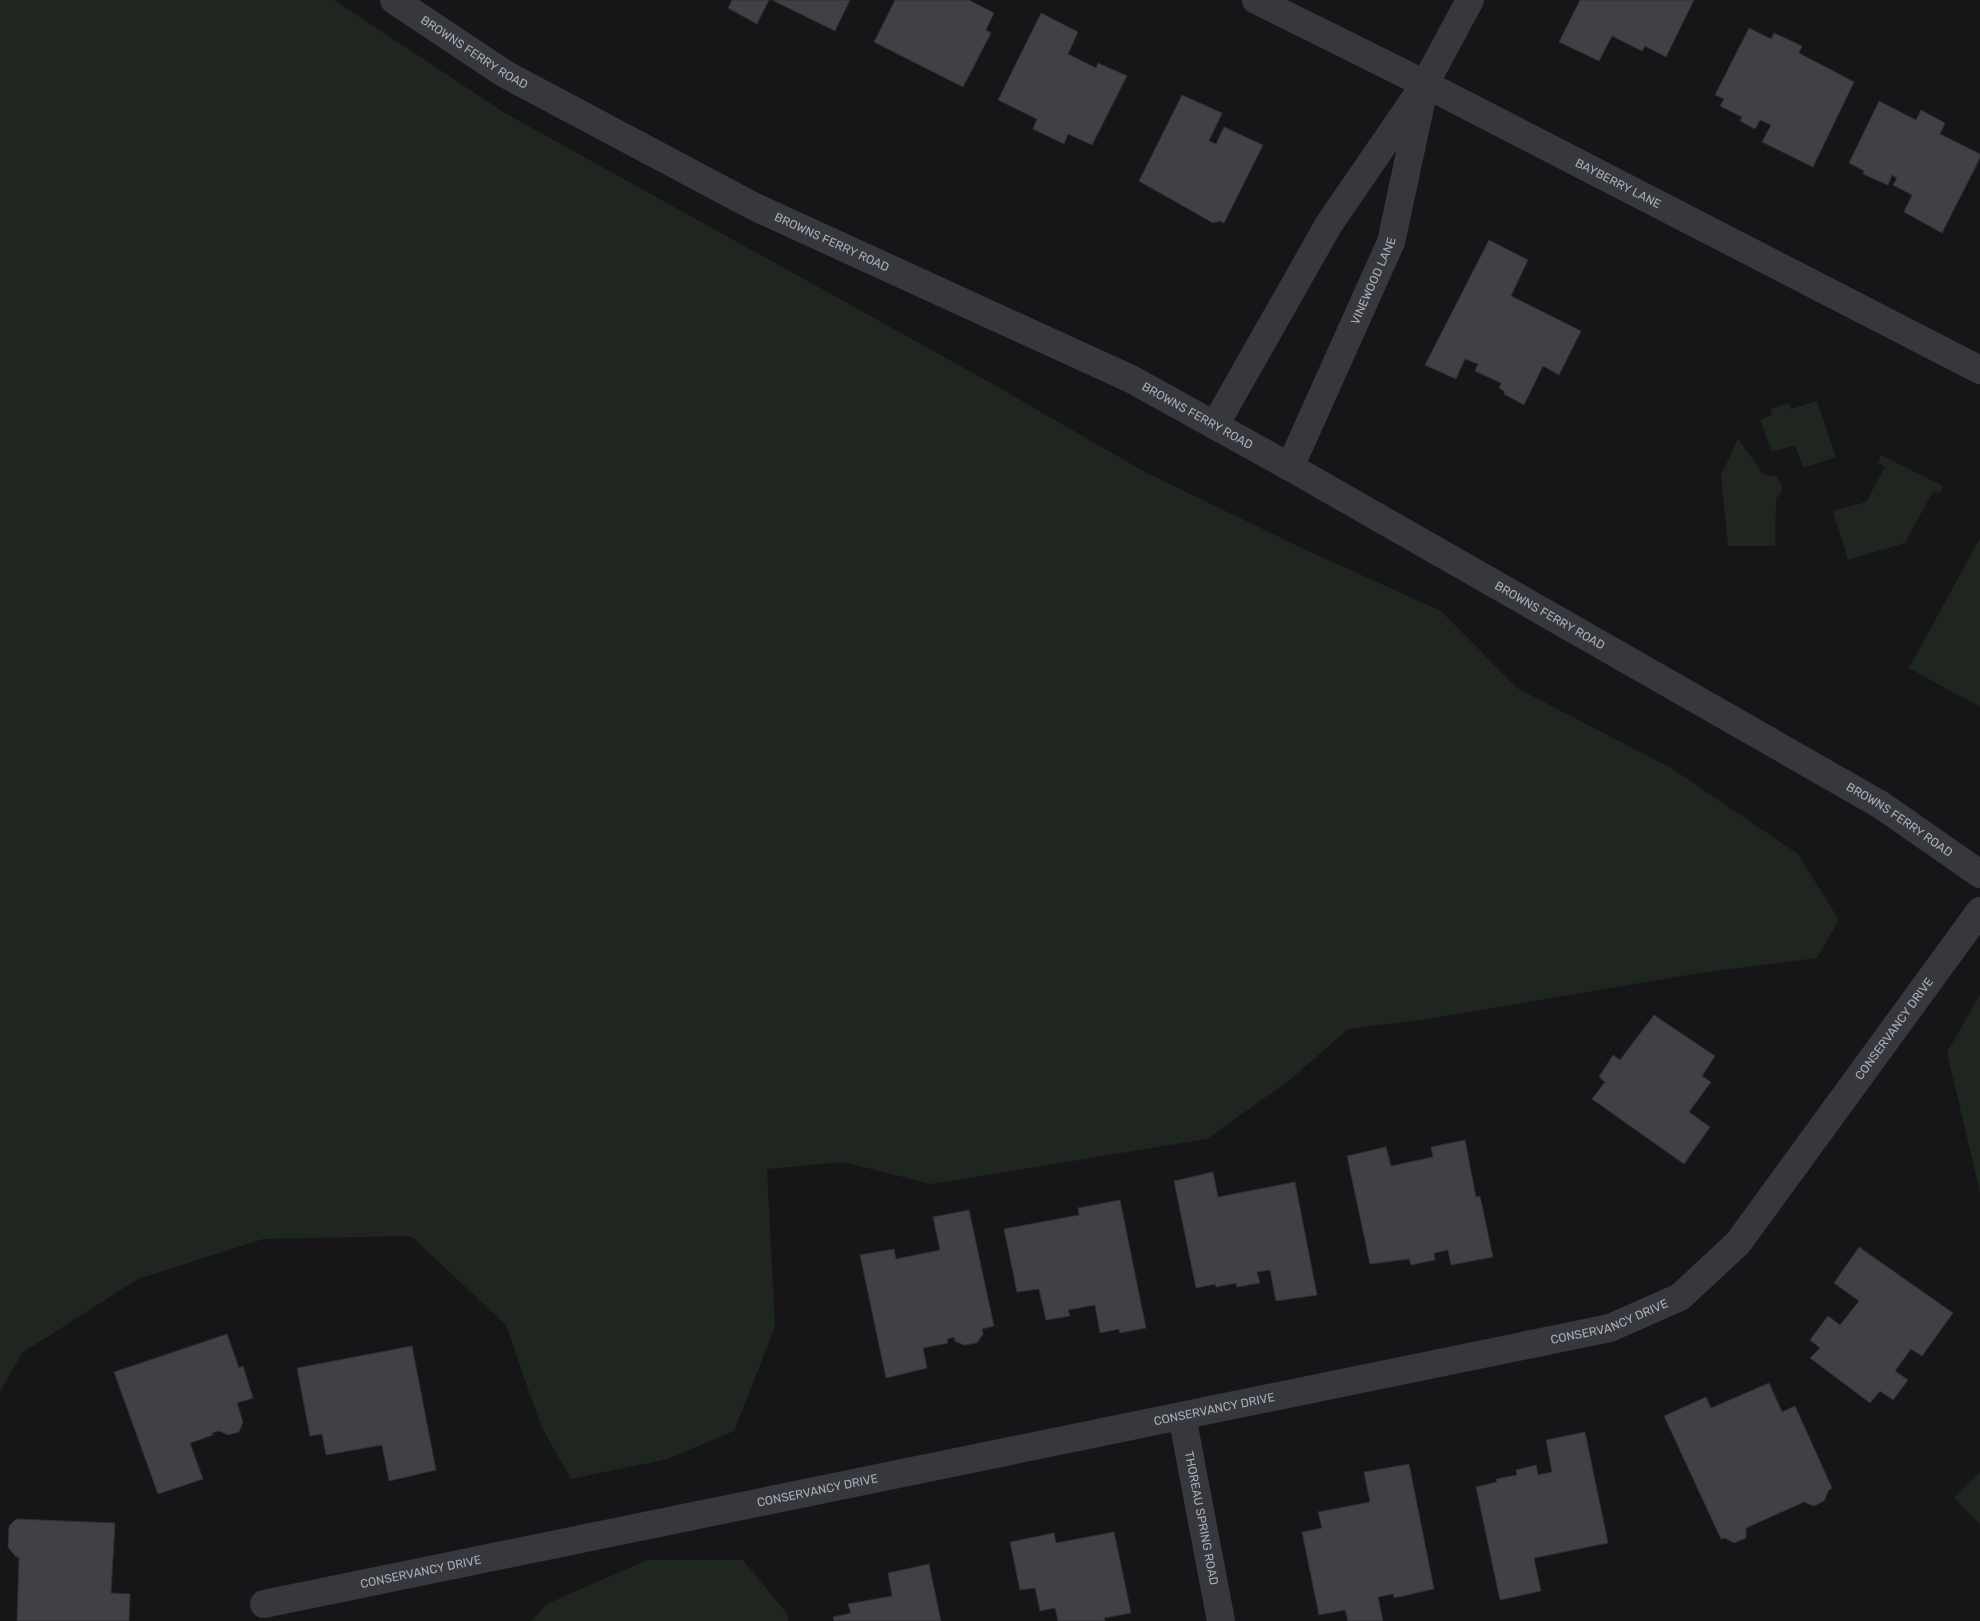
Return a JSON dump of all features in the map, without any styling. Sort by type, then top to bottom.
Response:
[{"type":"street","name":"BROWNS FERRY ROAD","points":[[394,0],[505,74],[755,207],[1131,379],[1215,425],[1881,805],[1980,874]]},
{"type":"street","name":"BAYBERRY LANE","points":[[1256,0],[1425,84],[1980,370]]},
{"type":"street","name":"VINEWOOD LANE","points":[[1215,425],[1330,224],[1425,84],[1470,0]]},
{"type":"street","name":"VINEWOOD LANE","points":[[1290,467],[1391,242],[1425,84]]},
{"type":"street","name":"CONSERVANCY DRIVE","points":[[264,1604],[1610,1328],[1680,1297],[1738,1243],[1980,911]]},
{"type":"street","name":"THOREAU SPRING ROAD","points":[[1182,1416],[1221,1621]]},
{"type":"shaded area","points":[[0,0],[334,0],[505,113],[998,387],[1145,472],[1306,550],[1441,611],[1517,688],[1671,768],[1798,854],[1839,920],[1817,958],[1700,973],[1420,1020],[1348,1029],[1291,1079],[1207,1139],[931,1184],[843,1162],[767,1169],[775,1327],[734,1431],[668,1459],[571,1479],[541,1426],[506,1325],[411,1236],[263,1239],[138,1279],[22,1353],[0,1392]]},
{"type":"shaded area","points":[[1817,401],[1836,457],[1803,468],[1795,445],[1772,452],[1760,420],[1772,415],[1770,409],[1789,403],[1791,409]]},
{"type":"shaded area","points":[[1738,439],[1764,475],[1778,477],[1783,489],[1776,499],[1775,546],[1728,546],[1721,475]]},
{"type":"shaded area","points":[[1881,455],[1943,486],[1940,493],[1933,491],[1905,543],[1848,560],[1833,511],[1866,502],[1885,467],[1878,463]]},
{"type":"shaded area","points":[[1980,538],[1980,707],[1909,668]]},
{"type":"shaded area","points":[[1980,995],[1980,1193],[1947,1052]]},
{"type":"shaded area","points":[[1980,1472],[1980,1524],[1954,1498]]},
{"type":"shaded area","points":[[647,1560],[743,1560],[788,1615],[788,1621],[531,1621],[547,1604]]},
{"type":"building","points":[[732,0],[769,0],[757,24],[728,8]]},
{"type":"building","points":[[772,0],[850,0],[835,31]]},
{"type":"building","points":[[895,0],[969,0],[994,13],[986,30],[991,33],[963,87],[874,42]]},
{"type":"building","points":[[1580,0],[1694,0],[1666,57],[1645,46],[1642,51],[1612,36],[1599,61],[1559,42]]},
{"type":"building","points":[[1041,13],[1078,32],[1068,54],[1096,68],[1098,63],[1127,76],[1092,145],[1068,134],[1064,144],[1033,129],[1037,119],[998,100]]},
{"type":"building","points":[[1749,28],[1771,39],[1774,33],[1802,46],[1799,53],[1854,82],[1813,167],[1762,142],[1771,125],[1760,120],[1755,129],[1740,121],[1742,117],[1720,106],[1724,99],[1715,95]]},
{"type":"building","points":[[1182,95],[1222,113],[1209,141],[1216,144],[1224,127],[1263,145],[1224,223],[1220,221],[1213,223],[1139,181]]},
{"type":"building","points":[[1879,101],[1916,120],[1921,110],[1945,123],[1940,134],[1980,154],[1980,158],[1942,233],[1904,212],[1912,195],[1893,185],[1897,178],[1892,175],[1888,185],[1863,174],[1864,171],[1849,163]]},
{"type":"building","points":[[1489,240],[1528,260],[1511,296],[1581,331],[1559,375],[1543,366],[1524,405],[1504,394],[1504,391],[1499,388],[1501,383],[1475,371],[1478,364],[1465,359],[1456,379],[1425,365]]},
{"type":"building","points":[[1654,1015],[1715,1056],[1702,1076],[1711,1082],[1689,1112],[1710,1127],[1684,1164],[1592,1099],[1605,1082],[1599,1077],[1613,1055],[1620,1060]]},
{"type":"building","points":[[1465,1140],[1476,1197],[1480,1196],[1493,1257],[1451,1265],[1448,1250],[1434,1253],[1435,1260],[1411,1265],[1409,1259],[1370,1264],[1347,1156],[1386,1147],[1391,1166],[1433,1157],[1431,1147]]},
{"type":"building","points":[[1213,1172],[1218,1197],[1295,1182],[1317,1295],[1276,1301],[1270,1270],[1257,1272],[1260,1283],[1237,1287],[1236,1283],[1216,1287],[1215,1284],[1196,1288],[1174,1181]]},
{"type":"building","points":[[1120,1200],[1146,1328],[1120,1333],[1119,1329],[1100,1333],[1095,1305],[1068,1310],[1070,1316],[1046,1320],[1039,1289],[1017,1292],[1004,1229],[1079,1215],[1078,1208]]},
{"type":"building","points":[[969,1210],[994,1326],[982,1329],[983,1334],[977,1343],[964,1345],[955,1341],[954,1337],[947,1339],[948,1343],[923,1348],[927,1368],[886,1378],[860,1255],[894,1249],[896,1259],[940,1250],[933,1217]]},
{"type":"building","points":[[1859,1247],[1953,1313],[1922,1356],[1911,1349],[1895,1371],[1908,1380],[1893,1400],[1880,1391],[1870,1403],[1810,1358],[1820,1348],[1810,1340],[1828,1316],[1840,1325],[1859,1301],[1834,1283]]},
{"type":"building","points":[[227,1334],[239,1368],[243,1366],[253,1398],[237,1403],[243,1422],[239,1432],[228,1435],[219,1431],[190,1443],[203,1479],[158,1494],[114,1372]]},
{"type":"building","points":[[412,1346],[436,1470],[389,1481],[382,1445],[326,1455],[322,1434],[310,1436],[297,1368]]},
{"type":"building","points":[[1769,1383],[1782,1412],[1795,1406],[1832,1488],[1829,1490],[1824,1501],[1814,1506],[1804,1502],[1746,1528],[1746,1538],[1734,1543],[1725,1538],[1721,1539],[1664,1416],[1706,1397],[1711,1408]]},
{"type":"building","points":[[1585,1432],[1608,1543],[1534,1558],[1541,1591],[1500,1600],[1476,1487],[1497,1482],[1496,1479],[1517,1475],[1516,1470],[1536,1465],[1538,1475],[1552,1472],[1546,1440]]},
{"type":"building","points":[[1409,1464],[1434,1589],[1394,1598],[1393,1594],[1378,1597],[1383,1621],[1348,1621],[1345,1610],[1319,1615],[1302,1532],[1322,1528],[1318,1512],[1370,1502],[1364,1472]]},
{"type":"building","points":[[16,1519],[115,1523],[111,1593],[130,1594],[129,1621],[17,1621],[19,1557],[16,1557],[8,1547],[9,1526]]},
{"type":"building","points":[[1114,1532],[1131,1613],[1104,1618],[1105,1621],[1058,1621],[1055,1608],[1040,1611],[1035,1588],[1020,1590],[1010,1542],[1054,1533],[1056,1543]]},
{"type":"building","points":[[929,1564],[941,1621],[834,1621],[833,1617],[851,1613],[848,1604],[892,1596],[888,1573]]}]
